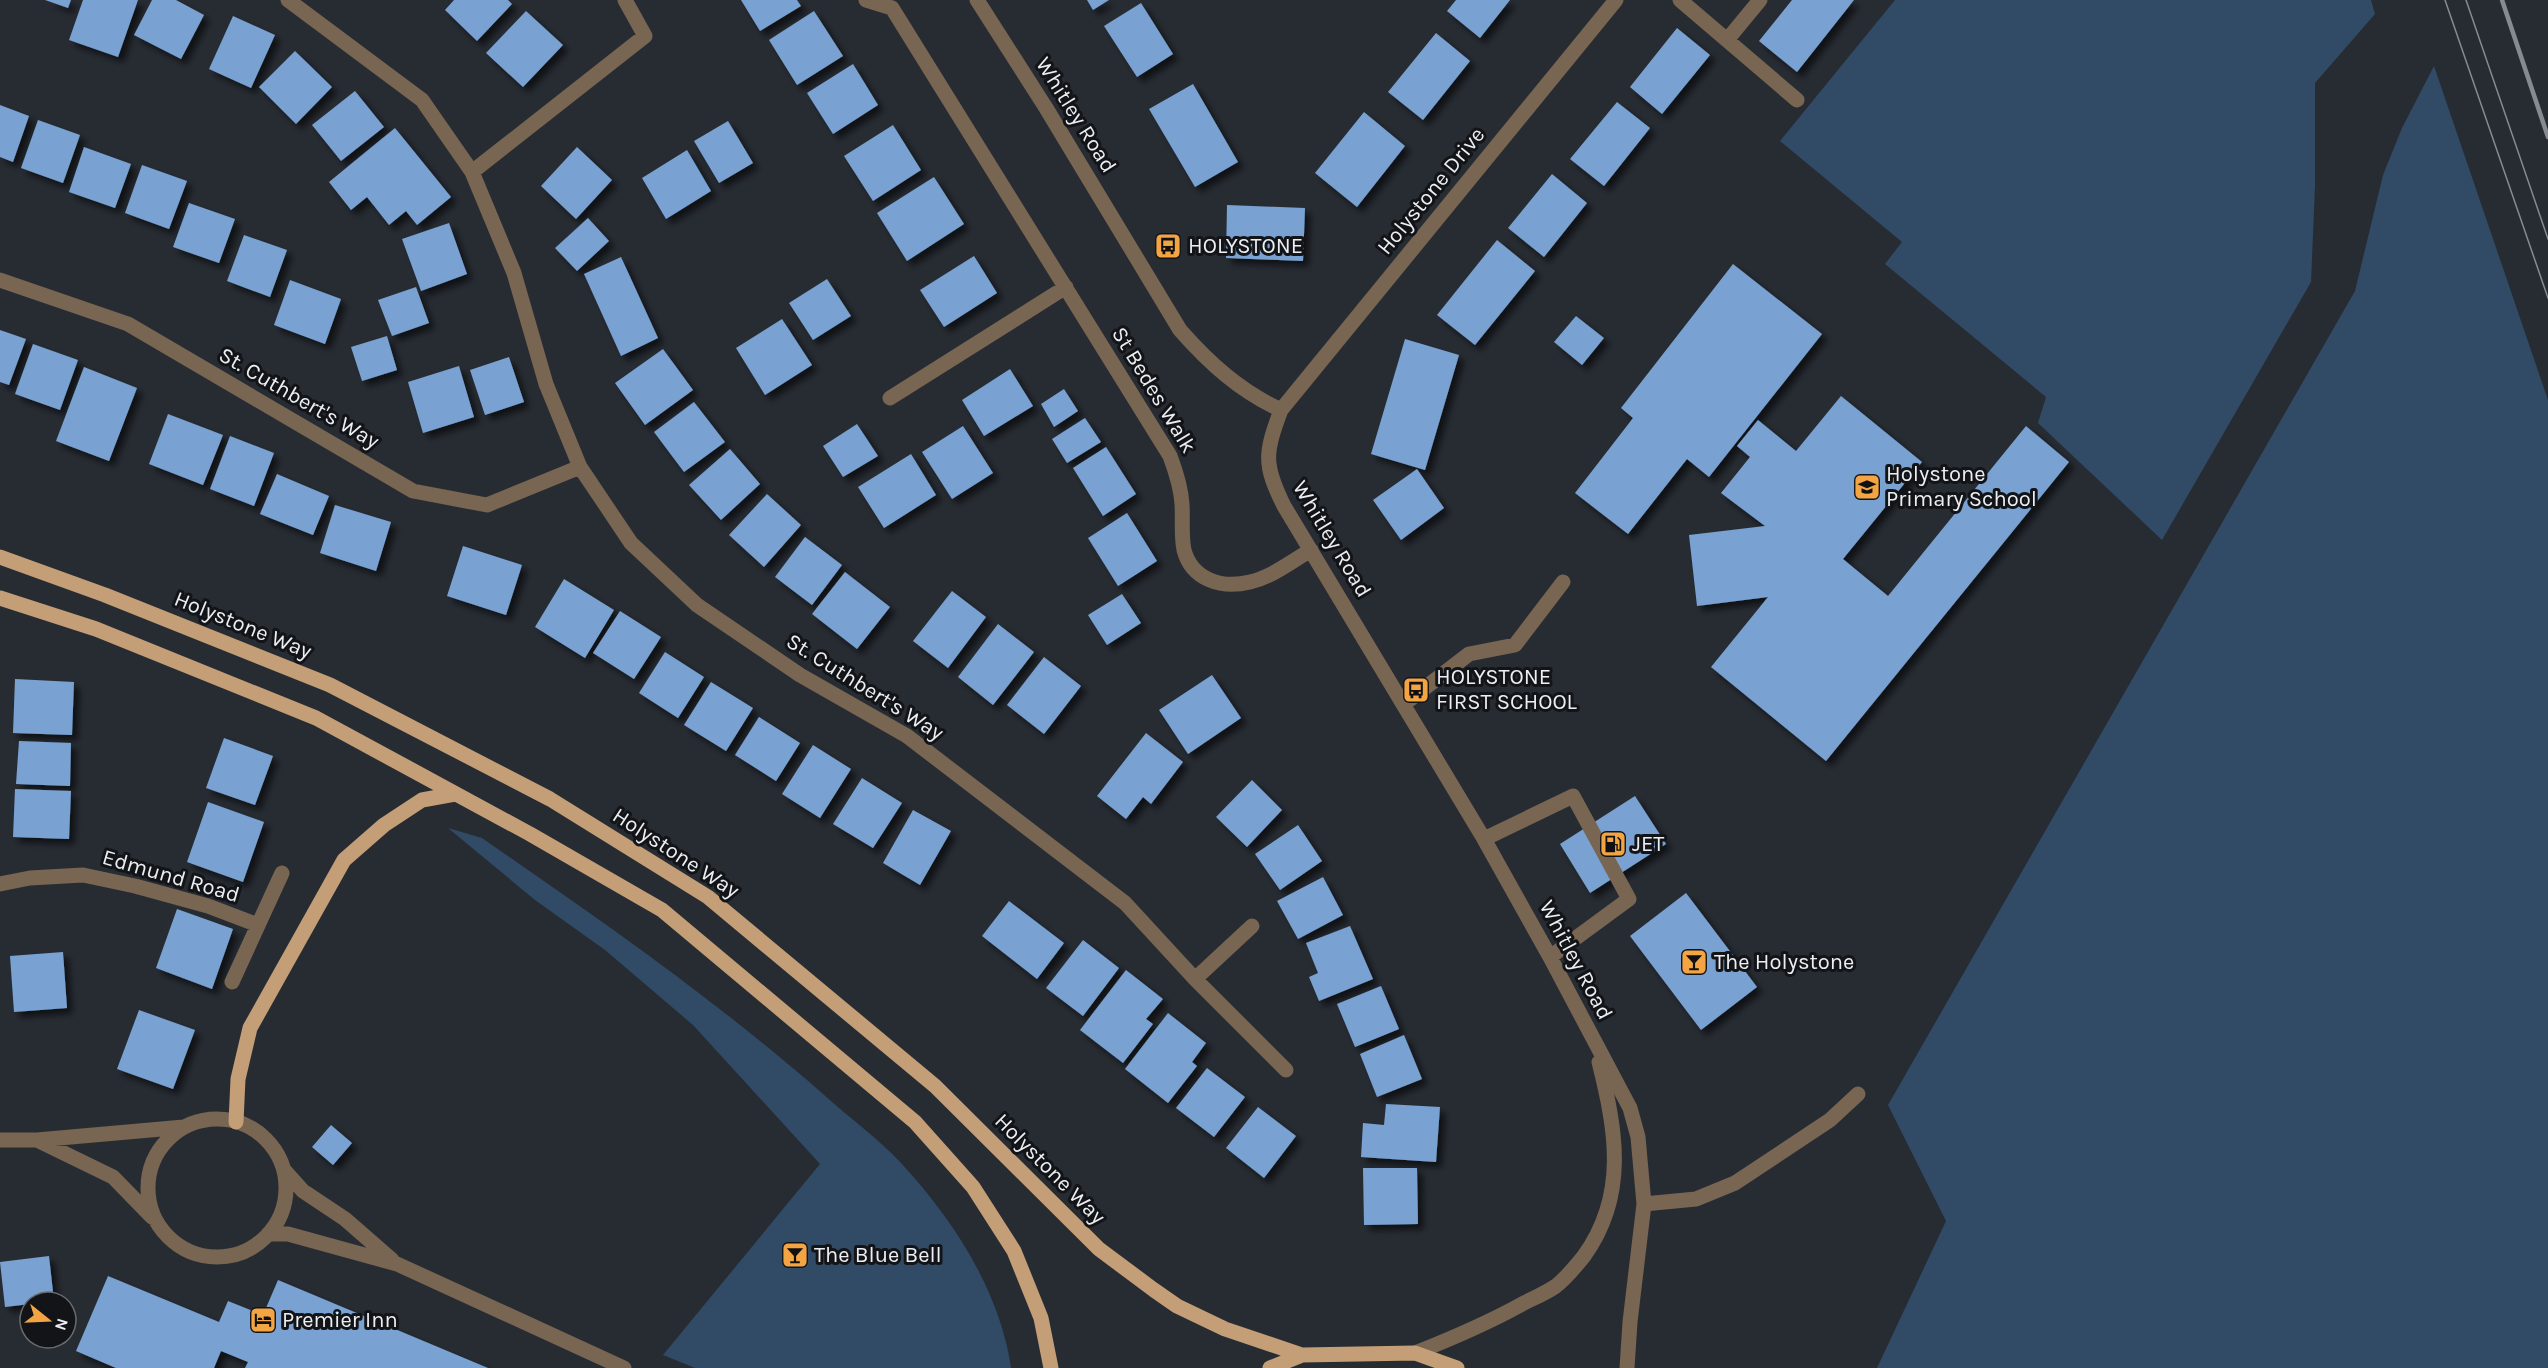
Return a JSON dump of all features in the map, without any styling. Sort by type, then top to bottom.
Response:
[{"type":"main road","name":"Holystone Way","points":[[0,557],[105,595],[330,685],[550,799],[708,897],[935,1086],[1099,1249],[1177,1306],[1225,1329],[1302,1355]]},
{"type":"main road","points":[[0,598],[96,629],[315,718],[662,910],[915,1122],[973,1187],[1014,1251],[1041,1317],[1051,1368]]},
{"type":"main road","points":[[236,1122],[238,1079],[250,1028],[344,860],[384,825],[422,800],[455,794]]},
{"type":"main road","points":[[1270,1368],[1302,1355],[1415,1353],[1457,1368]]},
{"type":"street","name":"St. Cuthbert's Way","points":[[288,0],[422,100],[472,172],[514,273],[546,384],[580,467],[631,543],[697,605],[800,675],[907,736],[1125,903],[1195,979],[1286,1070]]},
{"type":"street","points":[[472,172],[645,36],[625,0]]},
{"type":"street","name":"St Bedes Walk","points":[[866,0],[892,8],[1170,456],[1179,479],[1184,548],[1190,566],[1199,576],[1213,582],[1233,585],[1252,582],[1311,550]]},
{"type":"street","name":"Whitley Road","points":[[977,0],[1089,178],[1180,330],[1207,360],[1238,386],[1281,410],[1267,459],[1271,479],[1484,839],[1630,1108],[1638,1137],[1644,1204],[1627,1368]]},
{"type":"street","name":"Holystone Drive","points":[[1281,410],[1616,0]]},
{"type":"street","points":[[1680,0],[1797,100]]},
{"type":"street","points":[[1727,40],[1761,0]]},
{"type":"street","name":"St. Cuthbert's Way","points":[[0,280],[128,324],[413,491],[487,505],[580,467]]},
{"type":"street","points":[[890,398],[1066,287]]},
{"type":"street","points":[[1404,704],[1469,654],[1515,645],[1563,582]]},
{"type":"street","points":[[1484,839],[1573,796],[1629,899],[1550,957]]},
{"type":"street","name":"Edmund Road","points":[[232,982],[282,873]]},
{"type":"street","name":"Edmund Road","points":[[0,884],[30,878],[83,875],[135,886],[208,906],[258,925]]},
{"type":"street","points":[[1195,979],[1252,926]]},
{"type":"street","name":"Whitley Road","points":[[1415,1353],[1486,1324],[1556,1286],[1579,1262],[1595,1240],[1607,1210],[1615,1178],[1615,1143],[1611,1110],[1593,1039]]},
{"type":"street","points":[[1644,1204],[1695,1199],[1735,1183],[1830,1120],[1858,1094]]},
{"type":"street","points":[[0,1140],[37,1140],[184,1127],[205,1120],[227,1119],[248,1126],[265,1137],[277,1152],[285,1171],[287,1191],[283,1210],[268,1234],[255,1246],[234,1256],[212,1258],[189,1252],[170,1239],[156,1221],[113,1177],[37,1140]]},
{"type":"street","points":[[156,1221],[149,1201],[148,1179],[154,1158],[167,1140],[184,1127]]},
{"type":"street","points":[[285,1171],[303,1191],[345,1219],[397,1264]]},
{"type":"street","points":[[268,1234],[288,1234],[397,1264],[600,1363],[624,1368]]},
{"type":"shaded area","points":[[1895,0],[2371,0],[2375,14],[2315,83],[2315,186],[2311,282],[2162,540],[2038,423],[2046,397],[1885,264],[1902,242],[1780,141]]},
{"type":"shaded area","points":[[2434,66],[2548,400],[2548,1368],[1877,1368],[1946,1221],[1888,1105],[2355,291],[2383,175],[2402,128]]},
{"type":"shaded area","points":[[448,828],[482,838],[656,961],[782,1059],[892,1154],[939,1208],[971,1258],[996,1311],[1011,1368],[695,1368],[663,1355],[820,1164],[693,1025],[605,950],[535,900]]},
{"type":"building","points":[[45,0],[71,0],[68,8]]},
{"type":"building","points":[[83,0],[138,0],[118,57],[69,40]]},
{"type":"building","points":[[152,0],[176,0],[204,15],[181,59],[134,35]]},
{"type":"building","points":[[454,0],[508,0],[512,4],[477,41],[445,10]]},
{"type":"building","points":[[741,0],[797,0],[801,6],[760,31]]},
{"type":"building","points":[[1087,0],[1109,0],[1093,10]]},
{"type":"building","points":[[1456,0],[1510,0],[1480,38],[1447,11]]},
{"type":"building","points":[[1792,0],[1854,0],[1797,72],[1759,41]]},
{"type":"building","points":[[1141,3],[1173,54],[1137,77],[1104,26]]},
{"type":"building","points":[[526,11],[563,45],[523,87],[486,53]]},
{"type":"building","points":[[814,11],[843,56],[797,85],[769,40]]},
{"type":"building","points":[[233,16],[275,35],[251,88],[209,69]]},
{"type":"building","points":[[1677,28],[1710,55],[1662,114],[1630,87]]},
{"type":"building","points":[[1436,33],[1470,61],[1423,120],[1388,92]]},
{"type":"building","points":[[295,51],[332,87],[296,124],[259,87]]},
{"type":"building","points":[[853,64],[878,105],[833,134],[807,93]]},
{"type":"building","points":[[1193,84],[1238,162],[1195,187],[1149,109]]},
{"type":"building","points":[[355,91],[384,127],[341,161],[312,125]]},
{"type":"building","points":[[1617,102],[1650,128],[1604,186],[1570,159]]},
{"type":"building","points":[[0,105],[29,116],[13,162],[0,157]]},
{"type":"building","points":[[1364,112],[1405,146],[1357,207],[1315,173]]},
{"type":"building","points":[[38,120],[80,135],[63,183],[21,168]]},
{"type":"building","points":[[728,121],[753,163],[719,183],[694,141]]},
{"type":"building","points":[[893,125],[921,170],[873,201],[844,156]]},
{"type":"building","points":[[395,128],[451,197],[417,225],[406,211],[389,225],[367,197],[351,210],[329,182]]},
{"type":"building","points":[[84,147],[131,164],[115,208],[69,192]]},
{"type":"building","points":[[577,147],[612,180],[576,219],[541,186]]},
{"type":"building","points":[[687,150],[711,191],[666,219],[642,178]]},
{"type":"building","points":[[142,165],[187,181],[169,229],[125,213]]},
{"type":"building","points":[[1552,174],[1587,203],[1544,257],[1508,228]]},
{"type":"building","points":[[934,177],[964,224],[907,261],[877,213]]},
{"type":"building","points":[[189,203],[235,219],[219,263],[173,247]]},
{"type":"building","points":[[1227,205],[1305,208],[1303,261],[1226,258]]},
{"type":"building","points":[[588,218],[609,241],[577,271],[555,248]]},
{"type":"building","points":[[449,223],[467,274],[421,291],[402,239]]},
{"type":"building","points":[[244,235],[287,250],[270,297],[227,281]]},
{"type":"building","points":[[1497,240],[1535,271],[1475,345],[1437,315]]},
{"type":"building","points":[[974,256],[997,293],[944,327],[920,290]]},
{"type":"building","points":[[621,257],[658,338],[621,356],[584,274]]},
{"type":"building","points":[[1733,264],[1822,334],[1709,477],[1687,459],[1628,534],[1575,493],[1633,418],[1621,408]]},
{"type":"building","points":[[827,279],[851,316],[813,340],[789,303]]},
{"type":"building","points":[[290,280],[341,299],[325,344],[274,325]]},
{"type":"building","points":[[416,287],[429,323],[392,336],[378,300]]},
{"type":"building","points":[[1576,316],[1604,338],[1582,365],[1554,342]]},
{"type":"building","points":[[782,319],[812,365],[765,395],[736,348]]},
{"type":"building","points":[[0,330],[26,339],[9,385],[0,382]]},
{"type":"building","points":[[387,336],[397,370],[362,381],[351,347]]},
{"type":"building","points":[[1405,339],[1459,355],[1425,470],[1371,454]]},
{"type":"building","points":[[33,344],[78,360],[60,410],[15,394]]},
{"type":"building","points":[[663,349],[693,390],[645,425],[615,383]]},
{"type":"building","points":[[509,357],[524,402],[485,415],[470,370]]},
{"type":"building","points":[[459,366],[474,417],[423,433],[408,382]]},
{"type":"building","points":[[84,367],[137,388],[109,461],[56,441]]},
{"type":"building","points":[[1010,369],[1033,406],[984,436],[962,400]]},
{"type":"building","points":[[1064,389],[1078,411],[1054,427],[1041,404]]},
{"type":"building","points":[[1841,396],[1922,462],[1843,559],[1888,596],[2026,426],[2069,462],[1826,761],[1711,667],[1768,597],[1697,606],[1689,535],[1765,526],[1721,493],[1750,457],[1737,446],[1758,420],[1796,451]]},
{"type":"building","points":[[694,402],[725,442],[684,472],[654,432]]},
{"type":"building","points":[[168,414],[223,435],[203,485],[149,464]]},
{"type":"building","points":[[1085,418],[1101,442],[1067,463],[1052,439]]},
{"type":"building","points":[[857,424],[878,456],[843,477],[823,446]]},
{"type":"building","points":[[963,426],[993,473],[952,499],[922,452]]},
{"type":"building","points":[[230,436],[274,453],[254,506],[210,489]]},
{"type":"building","points":[[1106,447],[1136,494],[1103,516],[1073,468]]},
{"type":"building","points":[[730,449],[760,484],[721,520],[689,485]]},
{"type":"building","points":[[911,454],[936,495],[884,528],[858,487]]},
{"type":"building","points":[[1417,469],[1444,508],[1401,540],[1373,500]]},
{"type":"building","points":[[277,474],[329,496],[313,535],[260,514]]},
{"type":"building","points":[[767,494],[801,525],[764,567],[729,535]]},
{"type":"building","points":[[335,505],[391,522],[376,571],[320,553]]},
{"type":"building","points":[[1127,513],[1157,561],[1118,586],[1088,538]]},
{"type":"building","points":[[805,537],[842,565],[812,605],[775,577]]},
{"type":"building","points":[[463,546],[522,565],[506,615],[447,596]]},
{"type":"building","points":[[845,572],[890,607],[857,649],[812,614]]},
{"type":"building","points":[[564,579],[614,610],[585,658],[535,627]]},
{"type":"building","points":[[952,591],[986,617],[948,668],[913,641]]},
{"type":"building","points":[[1122,594],[1141,623],[1107,645],[1088,615]]},
{"type":"building","points":[[620,611],[661,637],[634,679],[593,653]]},
{"type":"building","points":[[998,624],[1034,652],[993,705],[958,677]]},
{"type":"building","points":[[665,652],[704,677],[678,718],[639,693]]},
{"type":"building","points":[[1044,657],[1081,686],[1044,734],[1007,705]]},
{"type":"building","points":[[1212,675],[1241,718],[1188,754],[1159,710]]},
{"type":"building","points":[[15,679],[74,682],[72,735],[13,733]]},
{"type":"building","points":[[711,682],[753,708],[726,751],[684,725]]},
{"type":"building","points":[[759,717],[800,743],[776,781],[735,755]]},
{"type":"building","points":[[1146,733],[1183,762],[1151,804],[1143,797],[1126,819],[1097,796]]},
{"type":"building","points":[[224,738],[273,756],[255,805],[206,788]]},
{"type":"building","points":[[19,741],[71,743],[70,786],[16,784]]},
{"type":"building","points":[[813,745],[851,769],[820,818],[782,794]]},
{"type":"building","points":[[862,778],[902,803],[873,848],[833,824]]},
{"type":"building","points":[[1252,780],[1282,810],[1247,847],[1216,817]]},
{"type":"building","points":[[15,789],[71,791],[69,839],[13,837]]},
{"type":"building","name":"JET","points":[[1635,796],[1666,844],[1590,893],[1560,844]]},
{"type":"building","points":[[208,802],[264,822],[243,882],[187,862]]},
{"type":"building","points":[[913,810],[951,831],[920,885],[883,863]]},
{"type":"building","points":[[1298,825],[1322,861],[1280,890],[1255,854]]},
{"type":"building","points":[[1323,877],[1343,915],[1298,939],[1277,901]]},
{"type":"building","name":"The Holystone","points":[[1686,893],[1757,987],[1701,1030],[1630,936]]},
{"type":"building","points":[[1009,901],[1064,943],[1037,979],[982,936]]},
{"type":"building","points":[[177,909],[233,929],[212,989],[156,968]]},
{"type":"building","points":[[1350,926],[1373,979],[1319,1001],[1309,977],[1318,973],[1306,943]]},
{"type":"building","points":[[1083,940],[1119,968],[1083,1016],[1046,988]]},
{"type":"building","points":[[63,952],[67,1008],[14,1012],[10,956]]},
{"type":"building","points":[[1126,970],[1163,999],[1146,1019],[1153,1024],[1123,1063],[1080,1030]]},
{"type":"building","points":[[1381,986],[1399,1029],[1355,1047],[1337,1004]]},
{"type":"building","points":[[139,1010],[195,1030],[173,1089],[117,1069]]},
{"type":"building","points":[[1168,1013],[1206,1043],[1192,1062],[1197,1066],[1168,1103],[1125,1069]]},
{"type":"building","points":[[1404,1035],[1422,1079],[1377,1097],[1360,1054]]},
{"type":"building","points":[[1207,1068],[1245,1097],[1214,1137],[1176,1108]]},
{"type":"building","points":[[1386,1104],[1440,1107],[1436,1162],[1361,1157],[1363,1123],[1384,1125]]},
{"type":"building","points":[[1258,1107],[1296,1136],[1264,1178],[1226,1148]]},
{"type":"building","points":[[331,1125],[352,1143],[333,1165],[312,1147]]},
{"type":"building","points":[[1363,1168],[1417,1168],[1418,1224],[1364,1225]]},
{"type":"building","points":[[49,1256],[53,1290],[18,1290],[18,1305],[5,1307],[0,1262]]},
{"type":"building","points":[[108,1276],[219,1322],[228,1301],[263,1315],[278,1280],[488,1368],[245,1368],[248,1362],[221,1351],[214,1368],[116,1368],[76,1351]]},
{"type":"tram line","points":[[2445,0],[2548,298]]},
{"type":"tram line","points":[[2466,0],[2548,239]]},
{"type":"railway","points":[[2502,0],[2548,137]]},
{"type":"place","name":"HOLYSTONE","points":[[1168,246]]},
{"type":"place","name":"Holystone Primary School","points":[[1867,487]]},
{"type":"place","name":"HOLYSTONE FIRST SCHOOL","points":[[1416,690]]},
{"type":"place","name":"JET","points":[[1613,844]]},
{"type":"place","name":"The Holystone","points":[[1694,962]]},
{"type":"place","name":"The Blue Bell","points":[[795,1255]]},
{"type":"place","name":"Premier Inn","points":[[263,1320]]}]
